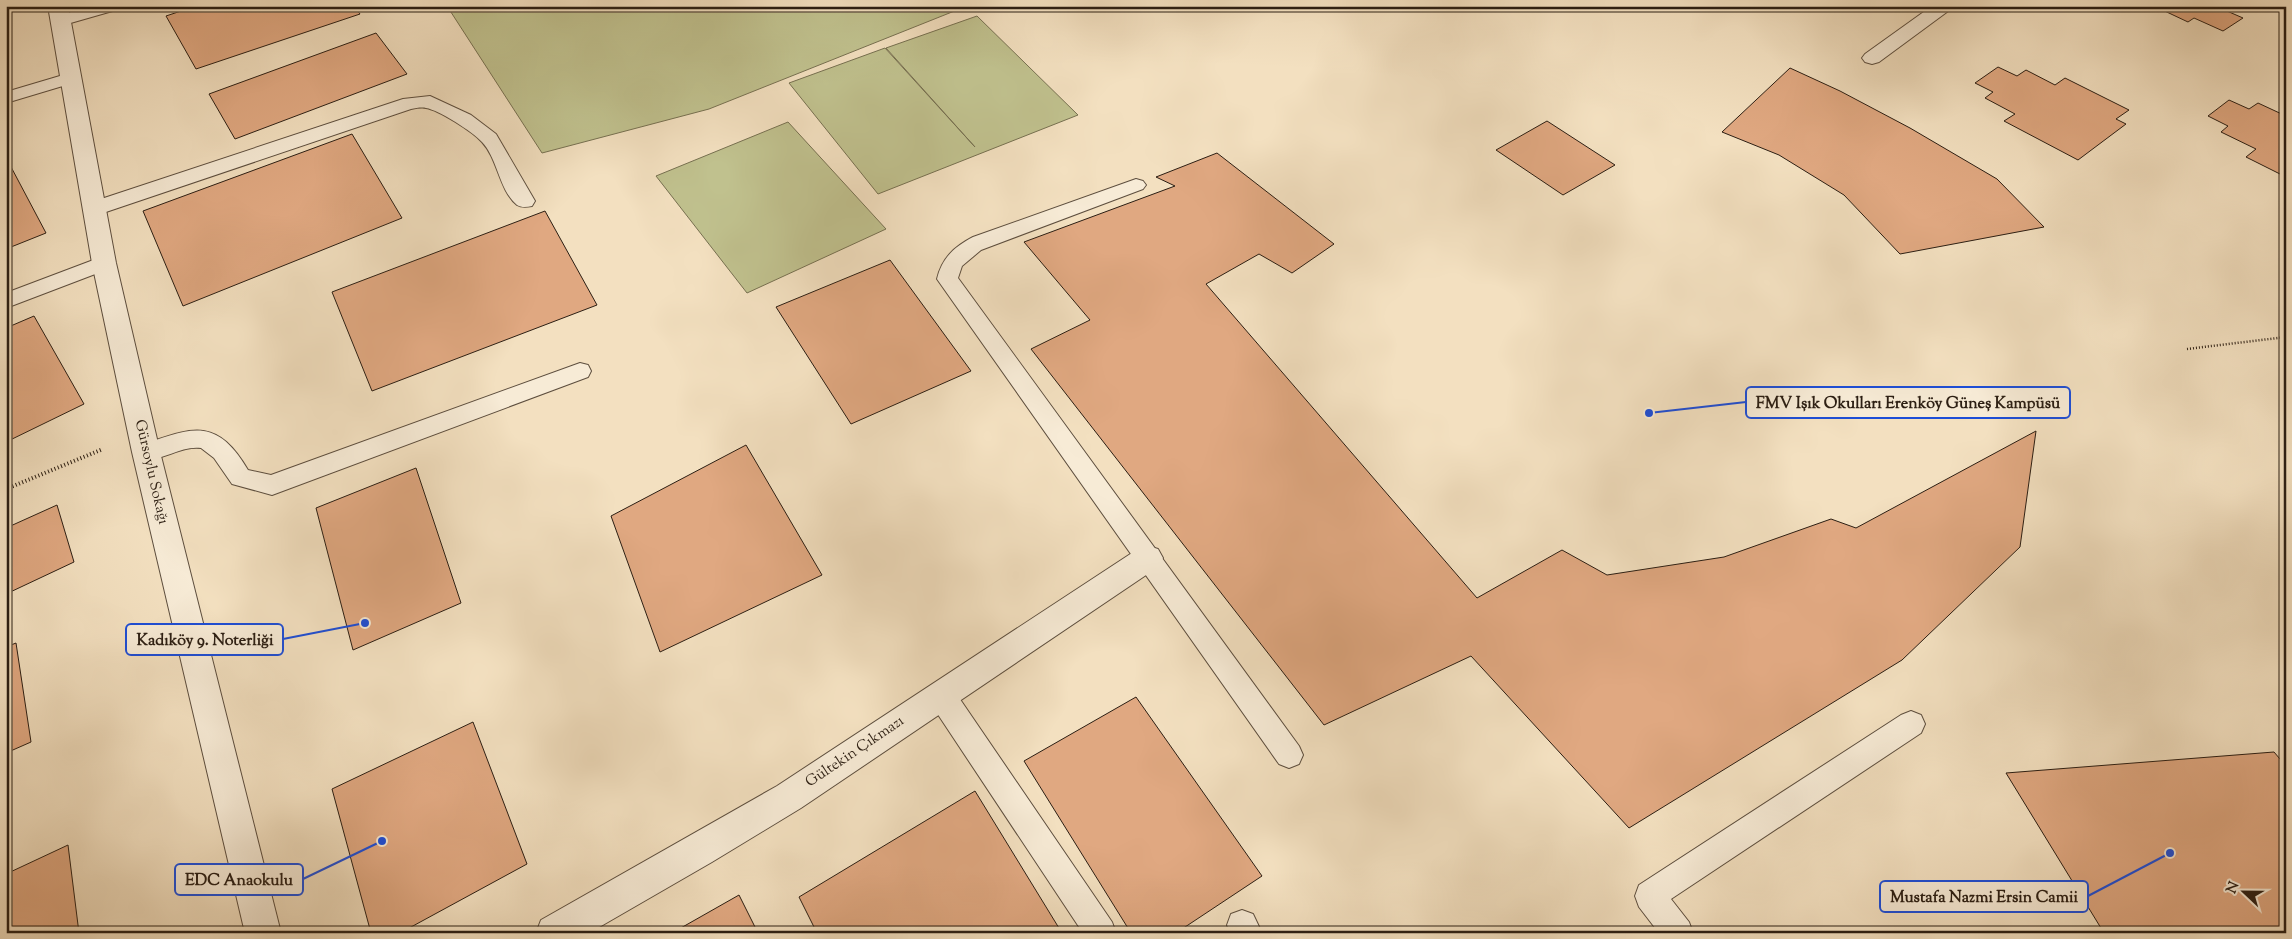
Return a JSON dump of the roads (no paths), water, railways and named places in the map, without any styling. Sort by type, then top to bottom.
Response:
[{"type":"street","points":[[1872,58],[1945,6]]},
{"type":"street","name":"Gürsoylu Sokağı","points":[[59,14],[104,264],[143,443],[263,933]]},
{"type":"street","name":"Gültekin Çıkmazı","points":[[554,933],[780,802],[1148,558]]},
{"type":"lane","points":[[59,14],[110,6]]},
{"type":"lane","points":[[6,98],[70,78]]},
{"type":"lane","points":[[94,209],[409,103],[430,102],[464,119],[490,138],[503,160],[516,189],[525,201]]},
{"type":"lane","points":[[1136,185],[980,242],[956,256],[949,267],[947,279],[1289,755]]},
{"type":"lane","points":[[6,301],[104,264]]},
{"type":"lane","points":[[143,443],[195,438],[208,442],[220,449],[231,461],[240,477],[272,485],[580,371]]},
{"type":"lane","points":[[941,696],[1101,933]]},
{"type":"lane","points":[[1678,933],[1650,896],[1911,724]]},
{"type":"place","name":"FMV Işık Okulları Erenköy Güneş Kampüsü","points":[[1649,413]]},
{"type":"place","name":"Kadıköy 9. Noterliği","points":[[365,623]]},
{"type":"place","name":"EDC Anaokulu","points":[[382,841]]},
{"type":"place","name":"Mustafa Nazmi Ersin Camii","points":[[2170,853]]}]
